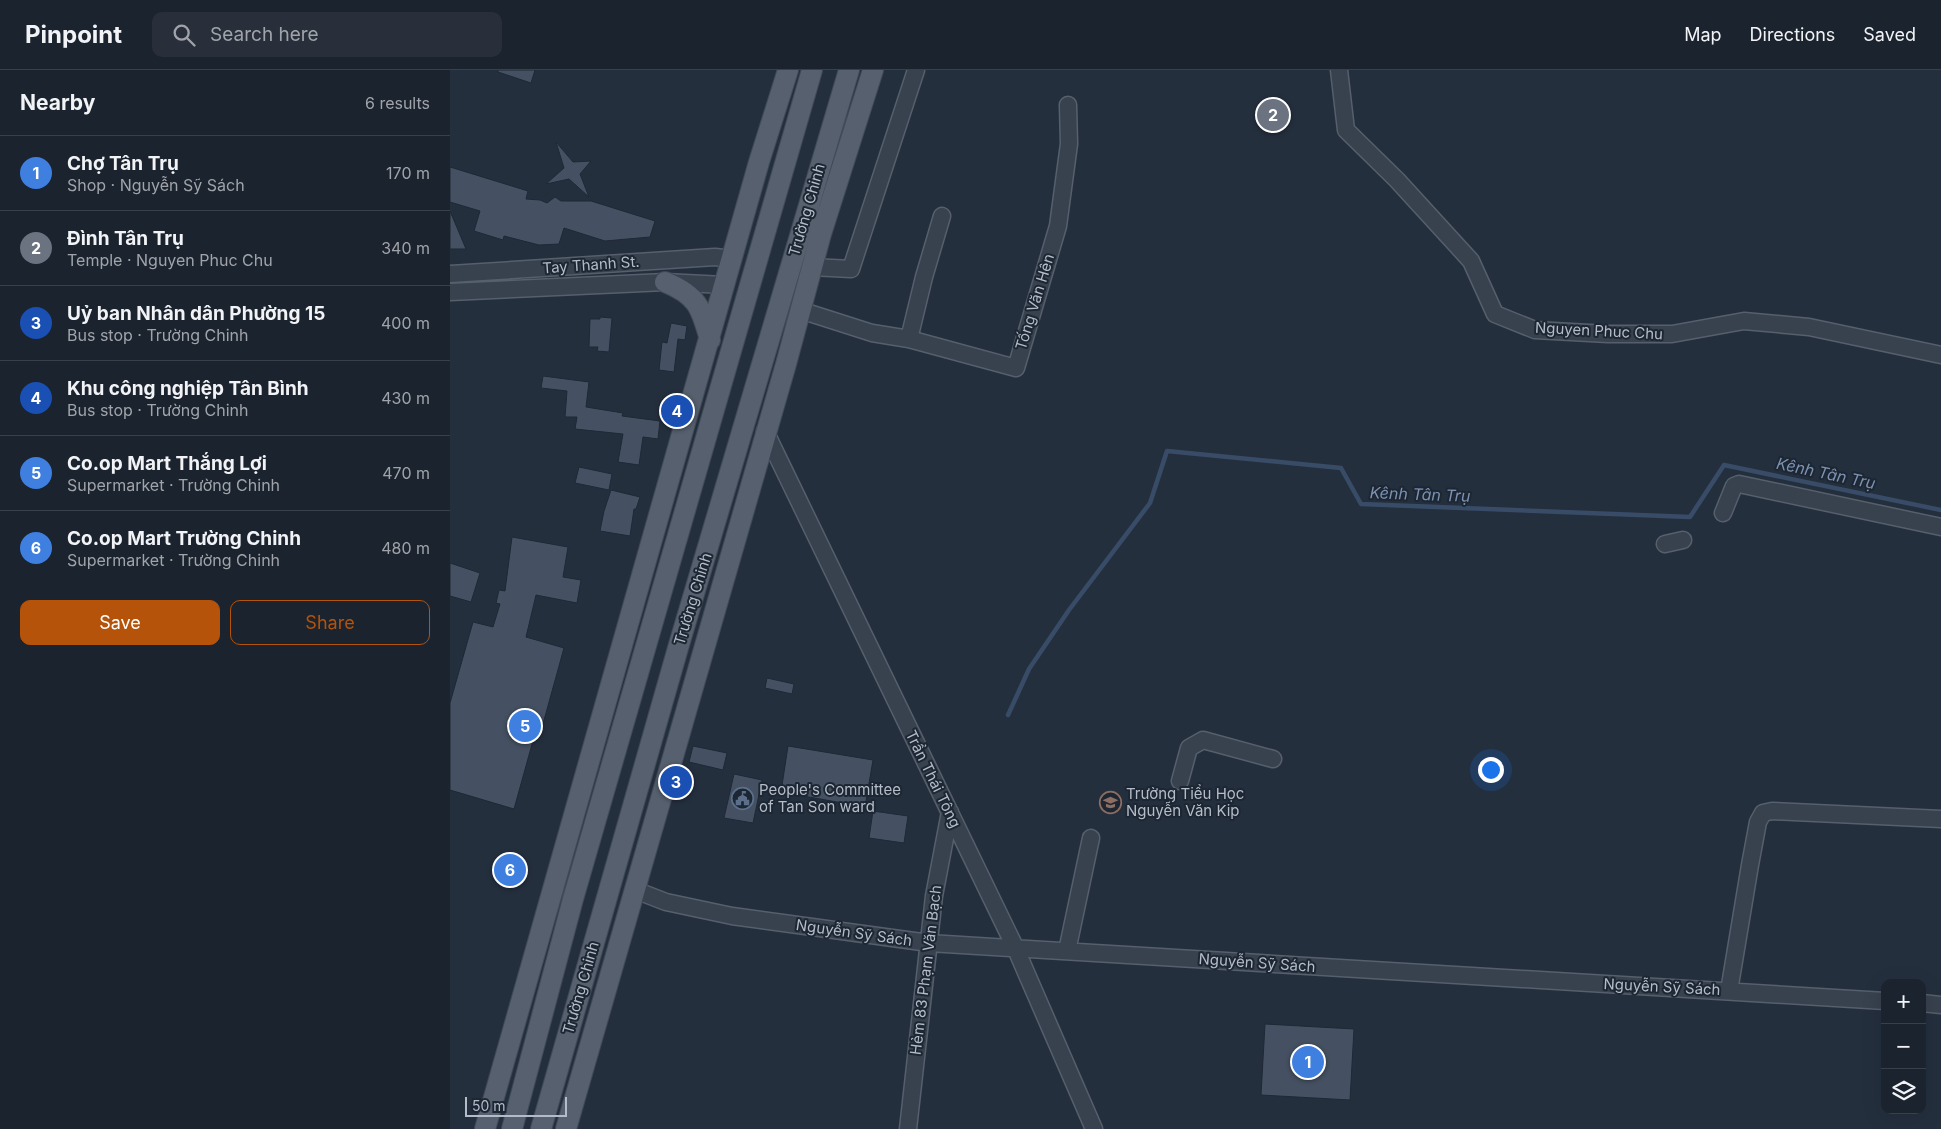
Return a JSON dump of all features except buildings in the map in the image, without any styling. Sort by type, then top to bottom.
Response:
[{"type":"main road","points":[[485,1129],[724,285],[788,70]]},
{"type":"main road","name":"Trường Chinh","points":[[512,1129],[573,899],[812,70]]},
{"type":"main road","name":"Trường Chinh","points":[[541,1129],[670,678],[849,70]]},
{"type":"main road","name":"Trường Chinh","points":[[566,1129],[694,686],[812,267],[873,70]]},
{"type":"main road","points":[[732,258],[812,267]]},
{"type":"main road","points":[[665,282],[684,290],[700,311],[709,338],[720,391]]},
{"type":"main road","points":[[724,285],[800,310]]},
{"type":"main road","points":[[618,660],[694,686]]},
{"type":"street","name":"Trường Chinh","points":[[812,267],[850,269],[916,70]]},
{"type":"street","name":"Nguyen Phuc Chu","points":[[1339,70],[1346,130],[1396,180],[1471,261],[1495,314],[1535,330],[1608,334],[1672,334],[1752,321],[1809,327],[1941,355]]},
{"type":"street","name":"Tống Văn Hên","points":[[800,310],[872,333],[909,339],[1016,368],[1058,226],[1069,144],[1068,105]]},
{"type":"street","points":[[909,339],[924,277],[942,216]]},
{"type":"street","name":"Tay Thanh St.","points":[[450,274],[715,257],[732,258]]},
{"type":"street","name":"Tay Thanh St.","points":[[450,292],[665,282],[724,285]]},
{"type":"street","name":"Trần Thái Tông","points":[[765,432],[1015,947],[1094,1129]]},
{"type":"street","points":[[1723,513],[1734,486],[1740,484],[1941,527]]},
{"type":"street","points":[[1665,544],[1682,540]]},
{"type":"street","points":[[1180,781],[1189,748],[1203,740],[1273,759]]},
{"type":"street","name":"Hẻm 83 Phạm Văn Bạch","points":[[908,1129],[934,896],[950,812]]},
{"type":"street","points":[[1729,991],[1758,822],[1763,812],[1941,818]]},
{"type":"street","points":[[1067,951],[1091,838]]},
{"type":"street","name":"Nguyễn Sỹ Sách","points":[[635,890],[666,902],[732,916],[929,943],[1881,1001]]},
{"type":"street","points":[[1926,1003],[1941,1005]]},
{"type":"waterway","name":"Kênh Tân Trụ","points":[[1008,715],[1029,669],[1069,610],[1150,503],[1167,451],[1341,468],[1361,504],[1690,517],[1724,465],[1941,510]]},
{"type":"place","name":"Đình Tân Trụ","points":[[1273,115]]},
{"type":"place","name":"Khu công nghiệp Tân Bình","points":[[677,411]]},
{"type":"place","name":"Co.op Mart Thắng Lợi","points":[[525,726]]},
{"type":"place","name":"Uỷ ban Nhân dân Phường 15","points":[[676,782]]},
{"type":"place","name":"People's Committee of Tan Son ward","points":[[743,799]]},
{"type":"place","name":"Trường Tiểu Học Nguyễn Văn Kip","points":[[1110,803]]},
{"type":"place","name":"Co.op Mart Trường Chinh","points":[[510,870]]},
{"type":"place","name":"Chợ Tân Trụ","points":[[1308,1062]]}]
